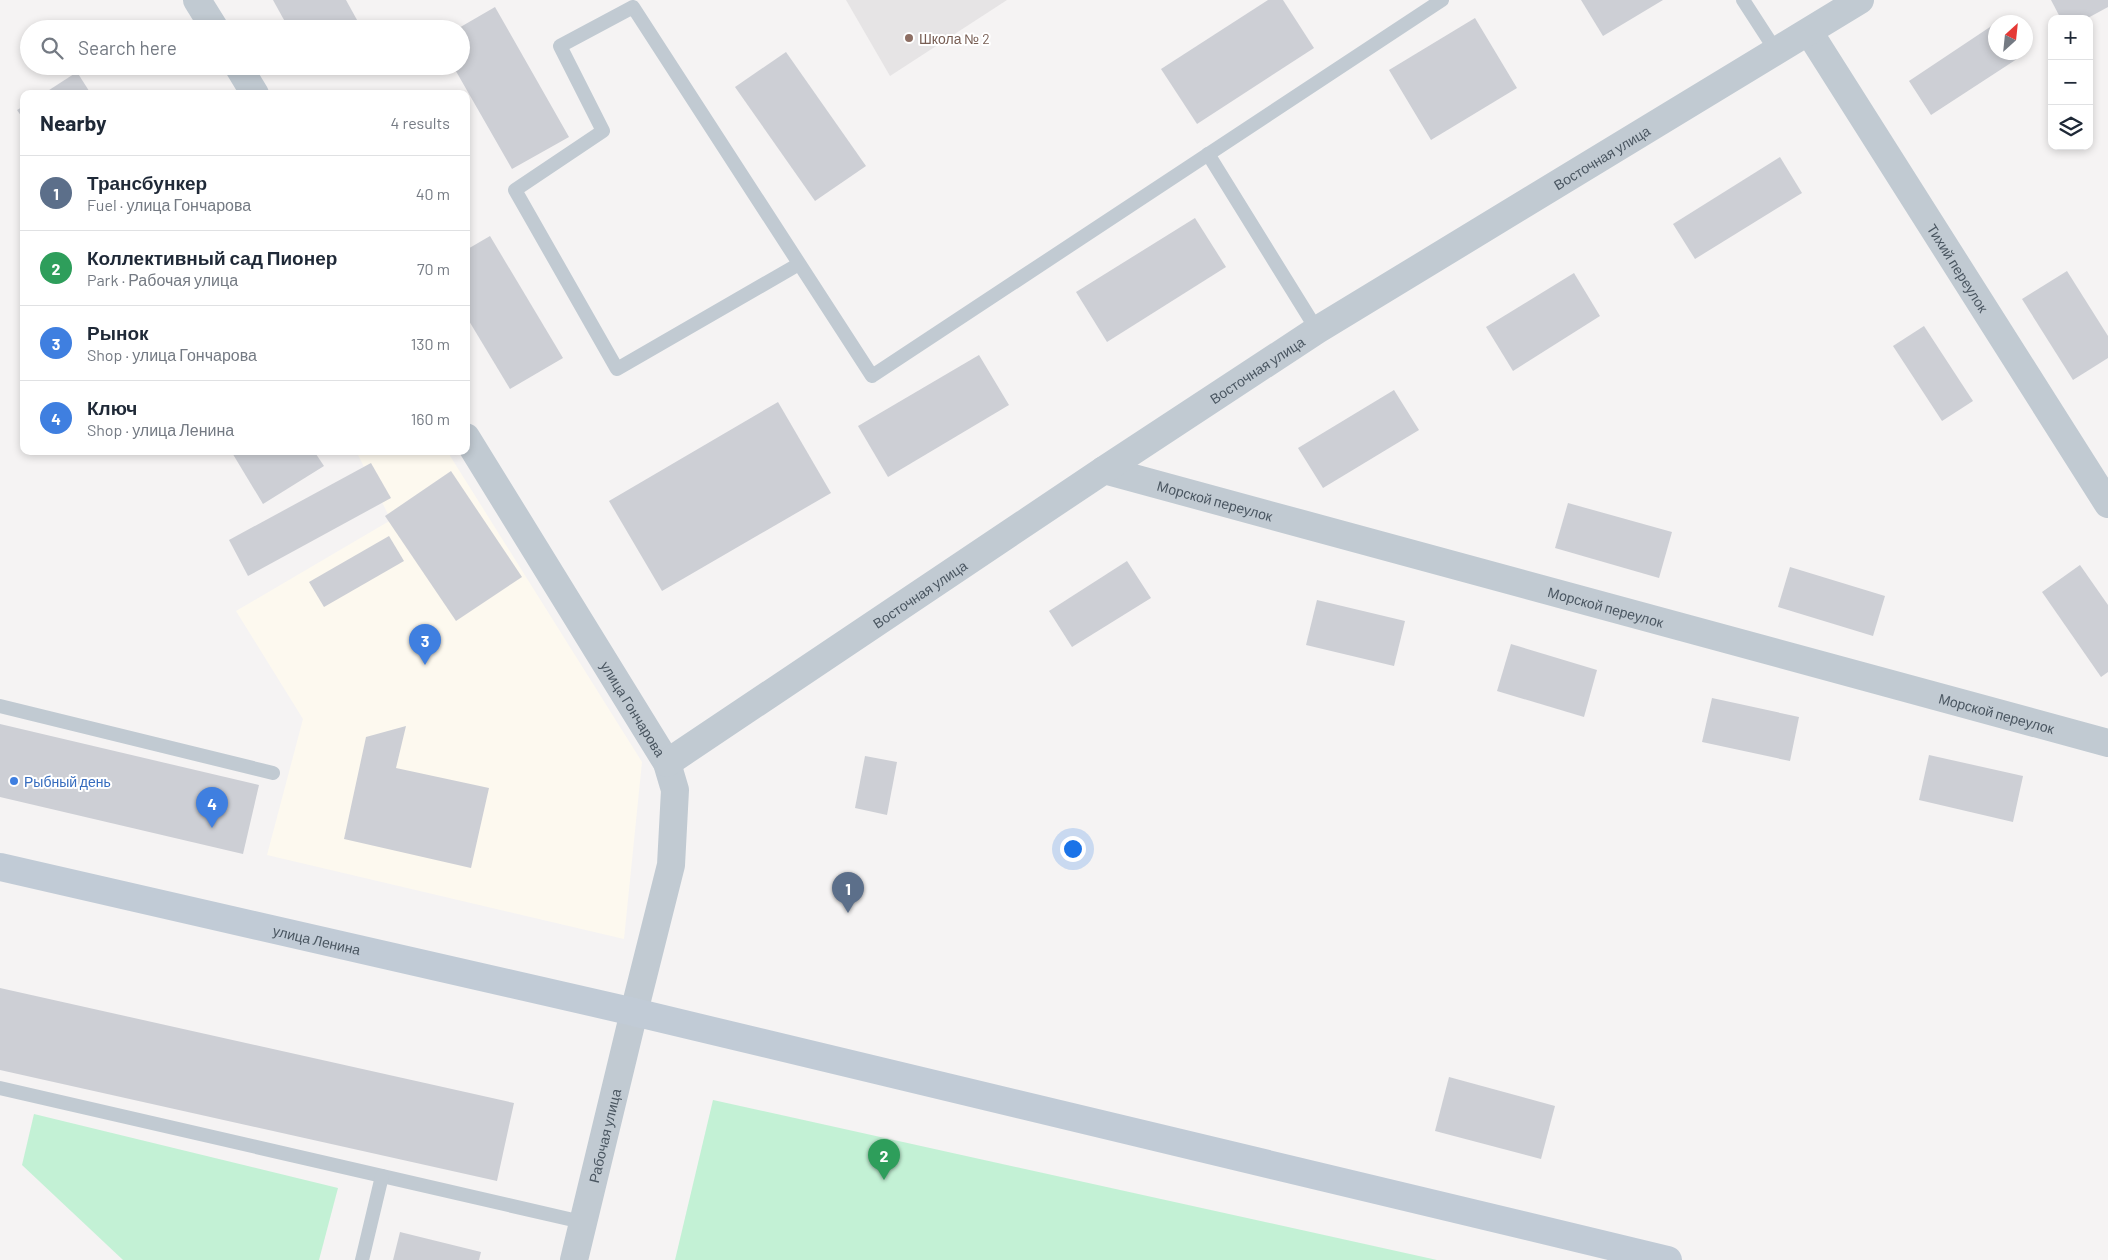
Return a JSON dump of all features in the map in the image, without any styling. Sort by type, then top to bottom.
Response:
[{"type":"main road","name":"улица Ленина","points":[[0,867],[634,1012],[1668,1260]]},
{"type":"street","points":[[197,0],[209,20]]},
{"type":"street","name":"Восточная улица","points":[[667,763],[1104,470],[1317,330],[1860,0]]},
{"type":"street","name":"Тихий переулок","points":[[1808,32],[2108,504]]},
{"type":"street","points":[[243,75],[253,90]]},
{"type":"street","name":"улица Гончарова","points":[[470,443],[667,763],[675,790],[671,865],[634,1012]]},
{"type":"street","name":"Морской переулок","points":[[1104,470],[2108,744]]},
{"type":"street","name":"Рабочая улица","points":[[574,1260],[634,1012]]},
{"type":"lane","points":[[799,264],[617,369],[515,190],[604,131],[560,46],[633,7],[872,376],[1442,0]]},
{"type":"lane","points":[[1743,0],[1776,51]]},
{"type":"lane","points":[[1208,154],[1317,330]]},
{"type":"lane","points":[[0,706],[273,773]]},
{"type":"lane","points":[[0,1088],[582,1222]]},
{"type":"lane","points":[[362,1260],[382,1176]]},
{"type":"shaded area","name":"Школа № 2","points":[[846,0],[1007,0],[890,76]]},
{"type":"shaded area","points":[[358,455],[450,455],[642,762],[624,939],[267,855],[303,719],[236,611],[391,520]]},
{"type":"green space","points":[[713,1100],[1437,1260],[675,1260]]},
{"type":"green space","points":[[34,1114],[338,1188],[319,1260],[123,1260],[22,1165]]},
{"type":"building","points":[[273,0],[346,0],[357,20],[284,20]]},
{"type":"building","points":[[1268,0],[1283,0],[1314,48],[1197,124],[1161,69]]},
{"type":"building","points":[[1581,0],[1663,0],[1603,36]]},
{"type":"building","points":[[2051,0],[2108,0],[2108,7],[2093,15],[2059,15]]},
{"type":"building","points":[[495,7],[569,137],[512,169],[470,96],[470,90],[467,90],[458,75],[470,75],[470,21]]},
{"type":"building","points":[[1475,18],[1517,88],[1431,140],[1389,70]]},
{"type":"building","points":[[1988,28],[1988,60],[2015,60],[1931,115],[1909,81]]},
{"type":"building","points":[[786,52],[866,166],[815,201],[735,87]]},
{"type":"building","points":[[72,75],[79,75],[88,90],[49,90]]},
{"type":"building","points":[[1780,157],[1802,193],[1695,259],[1673,224]]},
{"type":"building","points":[[1195,218],[1226,267],[1107,342],[1076,292]]},
{"type":"building","points":[[490,236],[563,358],[510,389],[470,323],[470,248]]},
{"type":"building","points":[[2067,271],[2108,336],[2108,358],[2073,380],[2022,299]]},
{"type":"building","points":[[1574,273],[1600,316],[1513,371],[1486,327]]},
{"type":"building","points":[[1924,326],[1973,401],[1942,421],[1893,346]]},
{"type":"building","points":[[979,355],[1009,405],[888,477],[858,426]]},
{"type":"building","points":[[1394,390],[1419,430],[1323,488],[1298,448]]},
{"type":"building","points":[[778,402],[831,493],[662,591],[609,501]]},
{"type":"building","points":[[233,455],[317,455],[324,466],[263,504]]},
{"type":"building","points":[[371,463],[391,498],[248,576],[229,540]]},
{"type":"building","points":[[451,471],[522,577],[456,621],[385,516]]},
{"type":"building","points":[[1568,503],[1672,532],[1659,578],[1555,548]]},
{"type":"building","points":[[389,536],[404,561],[324,607],[309,582]]},
{"type":"building","points":[[1127,561],[1151,598],[1072,647],[1049,611]]},
{"type":"building","points":[[2080,565],[2108,605],[2108,672],[2101,677],[2042,592]]},
{"type":"building","points":[[1790,567],[1885,596],[1873,636],[1778,607]]},
{"type":"building","points":[[1317,600],[1405,621],[1394,666],[1306,645]]},
{"type":"building","points":[[1511,644],[1597,670],[1584,717],[1497,691]]},
{"type":"building","points":[[1712,698],[1799,717],[1790,761],[1702,742]]},
{"type":"building","points":[[0,724],[259,785],[243,854],[0,797]]},
{"type":"building","points":[[406,726],[396,768],[489,788],[471,868],[344,839],[366,737]]},
{"type":"building","points":[[1929,755],[2023,776],[2013,822],[1919,800]]},
{"type":"building","points":[[865,756],[897,762],[887,815],[855,808]]},
{"type":"building","points":[[0,988],[514,1103],[497,1181],[0,1070]]},
{"type":"building","points":[[1449,1077],[1555,1106],[1541,1159],[1435,1131]]},
{"type":"building","points":[[400,1232],[481,1252],[479,1260],[393,1260]]},
{"type":"place","name":"Школа № 2","points":[[909,38]]},
{"type":"place","name":"Рынок","points":[[425,665]]},
{"type":"place","name":"Рыбный день","points":[[14,781]]},
{"type":"place","name":"Ключ","points":[[212,828]]},
{"type":"place","name":"Трансбункер","points":[[848,913]]},
{"type":"place","name":"Коллективный сад Пионер","points":[[884,1180]]}]
